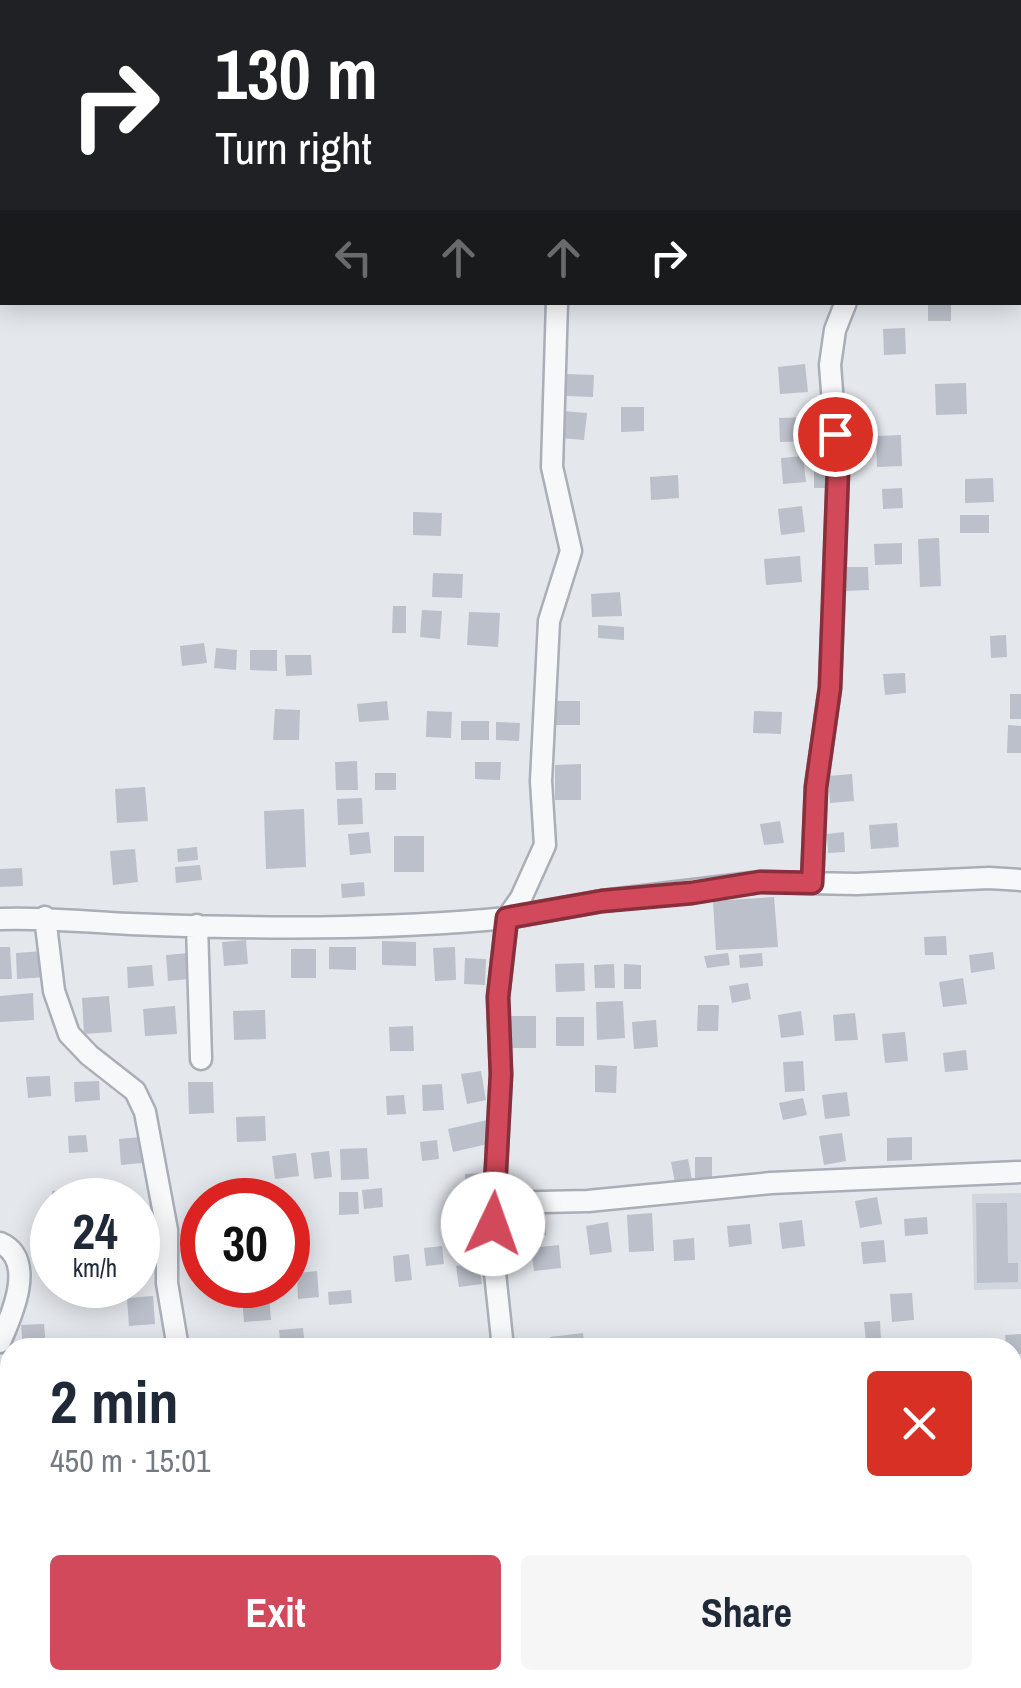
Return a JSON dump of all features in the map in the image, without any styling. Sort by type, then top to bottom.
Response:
[{"type":"street","points":[[502,1338],[492,1245],[501,1074],[498,997],[507,918],[546,846],[541,781],[549,621],[571,551],[552,468],[557,305]]},
{"type":"street","points":[[812,883],[816,787],[830,688],[833,620],[838,469],[830,365],[835,330],[845,305]]},
{"type":"street","points":[[0,919],[45,917],[129,924],[302,928],[442,924],[760,882],[1021,880]]},
{"type":"street","points":[[45,917],[54,991],[69,1034],[134,1091],[145,1112],[167,1230],[168,1283],[176,1338]]},
{"type":"street","points":[[197,925],[201,1060]]},
{"type":"street","points":[[494,1203],[588,1201],[770,1183],[1021,1172]]},
{"type":"street","points":[[0,1242],[18,1256],[19,1276],[15,1309],[2,1338]]},
{"type":"shaded area","points":[[1021,1193],[1021,1289],[974,1290],[972,1194]]},
{"type":"building","points":[[928,305],[951,305],[951,321],[928,321]]},
{"type":"building","points":[[905,328],[906,354],[884,355],[883,329]]},
{"type":"building","points":[[805,364],[808,392],[780,394],[778,367]]},
{"type":"building","points":[[565,374],[594,375],[593,397],[565,396]]},
{"type":"building","points":[[966,383],[967,414],[936,415],[935,384]]},
{"type":"building","points":[[621,407],[644,407],[644,431],[621,432]]},
{"type":"building","points":[[562,411],[587,413],[584,440],[559,438]]},
{"type":"building","points":[[810,417],[811,441],[780,442],[779,418]]},
{"type":"building","points":[[901,435],[902,466],[877,467],[876,436]]},
{"type":"building","points":[[814,452],[832,452],[832,488],[814,488]]},
{"type":"building","points":[[803,456],[806,482],[783,484],[781,458]]},
{"type":"building","points":[[678,475],[679,498],[651,500],[650,477]]},
{"type":"building","points":[[993,478],[994,502],[965,503],[965,479]]},
{"type":"building","points":[[902,488],[903,508],[883,509],[882,489]]},
{"type":"building","points":[[802,506],[805,532],[781,535],[778,509]]},
{"type":"building","points":[[413,512],[442,513],[441,536],[413,535]]},
{"type":"building","points":[[960,515],[989,515],[989,533],[960,533]]},
{"type":"building","points":[[939,538],[941,586],[920,587],[918,539]]},
{"type":"building","points":[[902,543],[902,564],[875,565],[874,544]]},
{"type":"building","points":[[800,556],[802,582],[766,585],[764,559]]},
{"type":"building","points":[[845,567],[868,567],[869,590],[845,591]]},
{"type":"building","points":[[433,573],[463,574],[462,598],[432,597]]},
{"type":"building","points":[[620,592],[622,616],[592,617],[591,594]]},
{"type":"building","points":[[393,606],[406,606],[406,633],[392,633]]},
{"type":"building","points":[[422,610],[442,611],[440,639],[420,637]]},
{"type":"building","points":[[469,612],[500,613],[498,647],[467,645]]},
{"type":"building","points":[[598,625],[624,627],[624,640],[598,638]]},
{"type":"building","points":[[1006,635],[1007,657],[991,658],[990,636]]},
{"type":"building","points":[[204,643],[207,663],[182,666],[180,646]]},
{"type":"building","points":[[216,648],[237,650],[236,670],[214,668]]},
{"type":"building","points":[[250,650],[277,650],[277,671],[250,670]]},
{"type":"building","points":[[285,655],[311,655],[312,675],[286,676]]},
{"type":"building","points":[[905,673],[906,693],[885,695],[883,674]]},
{"type":"building","points":[[1010,694],[1021,694],[1021,719],[1010,719]]},
{"type":"building","points":[[387,701],[389,720],[359,722],[357,704]]},
{"type":"building","points":[[550,701],[580,701],[580,725],[550,725]]},
{"type":"building","points":[[275,709],[300,710],[299,740],[273,740]]},
{"type":"building","points":[[427,711],[452,712],[451,738],[426,737]]},
{"type":"building","points":[[754,711],[782,712],[781,734],[753,733]]},
{"type":"building","points":[[461,721],[489,721],[489,740],[461,740]]},
{"type":"building","points":[[496,722],[520,723],[519,741],[496,740]]},
{"type":"building","points":[[1008,725],[1021,726],[1021,753],[1007,753]]},
{"type":"building","points":[[357,761],[358,790],[336,790],[335,762]]},
{"type":"building","points":[[475,762],[501,762],[500,780],[475,779]]},
{"type":"building","points":[[581,764],[581,800],[555,800],[555,765]]},
{"type":"building","points":[[375,773],[396,773],[396,790],[375,790]]},
{"type":"building","points":[[852,774],[854,801],[830,803],[828,776]]},
{"type":"building","points":[[145,787],[148,821],[117,823],[115,789]]},
{"type":"building","points":[[362,798],[363,824],[338,825],[337,799]]},
{"type":"building","points":[[304,809],[306,867],[266,869],[264,811]]},
{"type":"building","points":[[780,821],[784,843],[764,845],[760,824]]},
{"type":"building","points":[[897,823],[899,847],[871,849],[869,825]]},
{"type":"building","points":[[369,832],[371,853],[350,855],[348,834]]},
{"type":"building","points":[[844,832],[845,852],[828,853],[827,834]]},
{"type":"building","points":[[394,836],[424,836],[424,872],[394,872]]},
{"type":"building","points":[[197,847],[198,860],[178,862],[177,849]]},
{"type":"building","points":[[135,849],[138,882],[113,885],[110,851]]},
{"type":"building","points":[[200,865],[202,880],[176,883],[175,867]]},
{"type":"building","points":[[22,868],[23,886],[0,887],[0,869]]},
{"type":"building","points":[[364,882],[365,896],[342,898],[341,884]]},
{"type":"building","points":[[774,897],[778,947],[716,950],[713,901]]},
{"type":"building","points":[[946,936],[947,955],[925,955],[924,937]]},
{"type":"building","points":[[246,940],[248,964],[224,966],[222,942]]},
{"type":"building","points":[[382,941],[416,942],[416,966],[382,965]]},
{"type":"building","points":[[0,947],[10,947],[12,979],[0,979]]},
{"type":"building","points":[[329,947],[356,947],[356,970],[329,969]]},
{"type":"building","points":[[455,947],[456,980],[435,981],[433,948]]},
{"type":"building","points":[[291,949],[316,949],[316,978],[291,978]]},
{"type":"building","points":[[43,951],[45,977],[17,979],[16,953]]},
{"type":"building","points":[[993,952],[995,969],[971,973],[969,955]]},
{"type":"building","points":[[188,953],[190,979],[168,981],[166,955]]},
{"type":"building","points":[[728,953],[730,965],[707,968],[704,956]]},
{"type":"building","points":[[762,953],[763,966],[740,968],[739,955]]},
{"type":"building","points":[[465,958],[486,959],[485,985],[464,984]]},
{"type":"building","points":[[584,963],[585,991],[556,992],[555,964]]},
{"type":"building","points":[[614,964],[615,988],[595,988],[594,965]]},
{"type":"building","points":[[624,964],[641,965],[641,989],[624,989]]},
{"type":"building","points":[[152,965],[154,986],[128,988],[127,967]]},
{"type":"building","points":[[963,978],[967,1004],[943,1007],[939,982]]},
{"type":"building","points":[[748,983],[751,999],[732,1003],[729,986]]},
{"type":"building","points":[[33,993],[34,1020],[0,1022],[0,996]]},
{"type":"building","points":[[109,996],[112,1032],[84,1034],[82,998]]},
{"type":"building","points":[[623,1001],[625,1038],[597,1040],[596,1002]]},
{"type":"building","points":[[698,1005],[719,1005],[718,1031],[697,1031]]},
{"type":"building","points":[[175,1006],[177,1034],[145,1036],[143,1009]]},
{"type":"building","points":[[265,1010],[266,1039],[234,1040],[233,1011]]},
{"type":"building","points":[[801,1011],[804,1035],[781,1038],[778,1015]]},
{"type":"building","points":[[855,1013],[858,1040],[835,1041],[833,1015]]},
{"type":"building","points":[[505,1016],[536,1016],[536,1048],[505,1048]]},
{"type":"building","points":[[556,1017],[584,1017],[584,1046],[556,1046]]},
{"type":"building","points":[[656,1020],[658,1047],[634,1049],[632,1022]]},
{"type":"building","points":[[413,1026],[414,1051],[390,1051],[389,1027]]},
{"type":"building","points":[[905,1032],[908,1061],[885,1063],[882,1034]]},
{"type":"building","points":[[966,1050],[968,1070],[945,1072],[943,1053]]},
{"type":"building","points":[[803,1061],[805,1091],[785,1092],[783,1062]]},
{"type":"building","points":[[595,1065],[617,1066],[616,1093],[595,1092]]},
{"type":"building","points":[[481,1071],[486,1100],[467,1104],[461,1074]]},
{"type":"building","points":[[50,1076],[51,1096],[28,1098],[26,1077]]},
{"type":"building","points":[[99,1081],[100,1100],[75,1102],[74,1082]]},
{"type":"building","points":[[188,1082],[213,1082],[214,1113],[189,1114]]},
{"type":"building","points":[[442,1084],[444,1110],[423,1111],[422,1085]]},
{"type":"building","points":[[847,1092],[850,1116],[825,1119],[822,1095]]},
{"type":"building","points":[[404,1095],[406,1114],[387,1115],[386,1096]]},
{"type":"building","points":[[803,1098],[807,1115],[783,1120],[779,1103]]},
{"type":"building","points":[[265,1116],[266,1141],[237,1142],[236,1117]]},
{"type":"building","points":[[487,1120],[492,1143],[453,1152],[448,1129]]},
{"type":"building","points":[[842,1133],[846,1161],[824,1165],[819,1136]]},
{"type":"building","points":[[86,1135],[88,1152],[69,1153],[68,1136]]},
{"type":"building","points":[[140,1137],[142,1163],[121,1165],[119,1139]]},
{"type":"building","points":[[912,1137],[912,1160],[887,1161],[887,1138]]},
{"type":"building","points":[[437,1140],[439,1159],[422,1161],[420,1142]]},
{"type":"building","points":[[367,1148],[369,1179],[341,1180],[340,1149]]},
{"type":"building","points":[[329,1151],[332,1177],[314,1179],[311,1153]]},
{"type":"building","points":[[296,1153],[299,1176],[275,1178],[272,1156]]},
{"type":"building","points":[[695,1157],[712,1157],[712,1180],[695,1180]]},
{"type":"building","points":[[688,1159],[692,1180],[675,1183],[671,1162]]},
{"type":"building","points":[[482,1173],[483,1195],[466,1196],[465,1174]]},
{"type":"building","points":[[382,1188],[383,1207],[364,1209],[362,1190]]},
{"type":"building","points":[[339,1192],[358,1192],[359,1214],[339,1215]]},
{"type":"building","points":[[877,1197],[882,1224],[860,1228],[855,1201]]},
{"type":"building","points":[[976,1203],[1007,1203],[1008,1263],[1018,1263],[1018,1282],[977,1283]]},
{"type":"building","points":[[544,1211],[546,1235],[522,1238],[520,1213]]},
{"type":"building","points":[[652,1213],[654,1251],[629,1252],[627,1215]]},
{"type":"building","points":[[927,1217],[928,1234],[905,1236],[904,1219]]},
{"type":"building","points":[[802,1220],[805,1246],[782,1249],[779,1223]]},
{"type":"building","points":[[608,1222],[612,1252],[590,1255],[586,1226]]},
{"type":"building","points":[[750,1224],[752,1244],[729,1247],[727,1226]]},
{"type":"building","points":[[471,1229],[475,1249],[460,1252],[457,1232]]},
{"type":"building","points":[[694,1238],[695,1260],[674,1261],[673,1240]]},
{"type":"building","points":[[884,1240],[886,1262],[863,1264],[861,1242]]},
{"type":"building","points":[[559,1245],[561,1268],[534,1271],[531,1248]]},
{"type":"building","points":[[442,1246],[444,1264],[426,1266],[424,1248]]},
{"type":"building","points":[[409,1254],[412,1280],[395,1282],[393,1256]]},
{"type":"building","points":[[479,1263],[482,1284],[459,1287],[456,1266]]},
{"type":"building","points":[[317,1271],[319,1297],[310,1298],[310,1272]]},
{"type":"building","points":[[351,1290],[352,1303],[329,1305],[328,1292]]},
{"type":"building","points":[[912,1293],[914,1320],[892,1322],[890,1294]]},
{"type":"building","points":[[128,1308],[154,1308],[155,1324],[129,1326]]},
{"type":"building","points":[[243,1308],[270,1308],[271,1320],[244,1322]]},
{"type":"building","points":[[880,1321],[881,1338],[866,1338],[864,1322]]},
{"type":"building","points":[[44,1324],[45,1338],[22,1338],[21,1325]]},
{"type":"building","points":[[303,1328],[304,1338],[280,1338],[279,1330]]},
{"type":"building","points":[[583,1333],[584,1338],[550,1338]]},
{"type":"route","points":[[493,1224],[501,1074],[498,997],[507,918],[602,901],[760,882],[812,883],[816,787],[830,688],[838,469],[835,434]]}]
